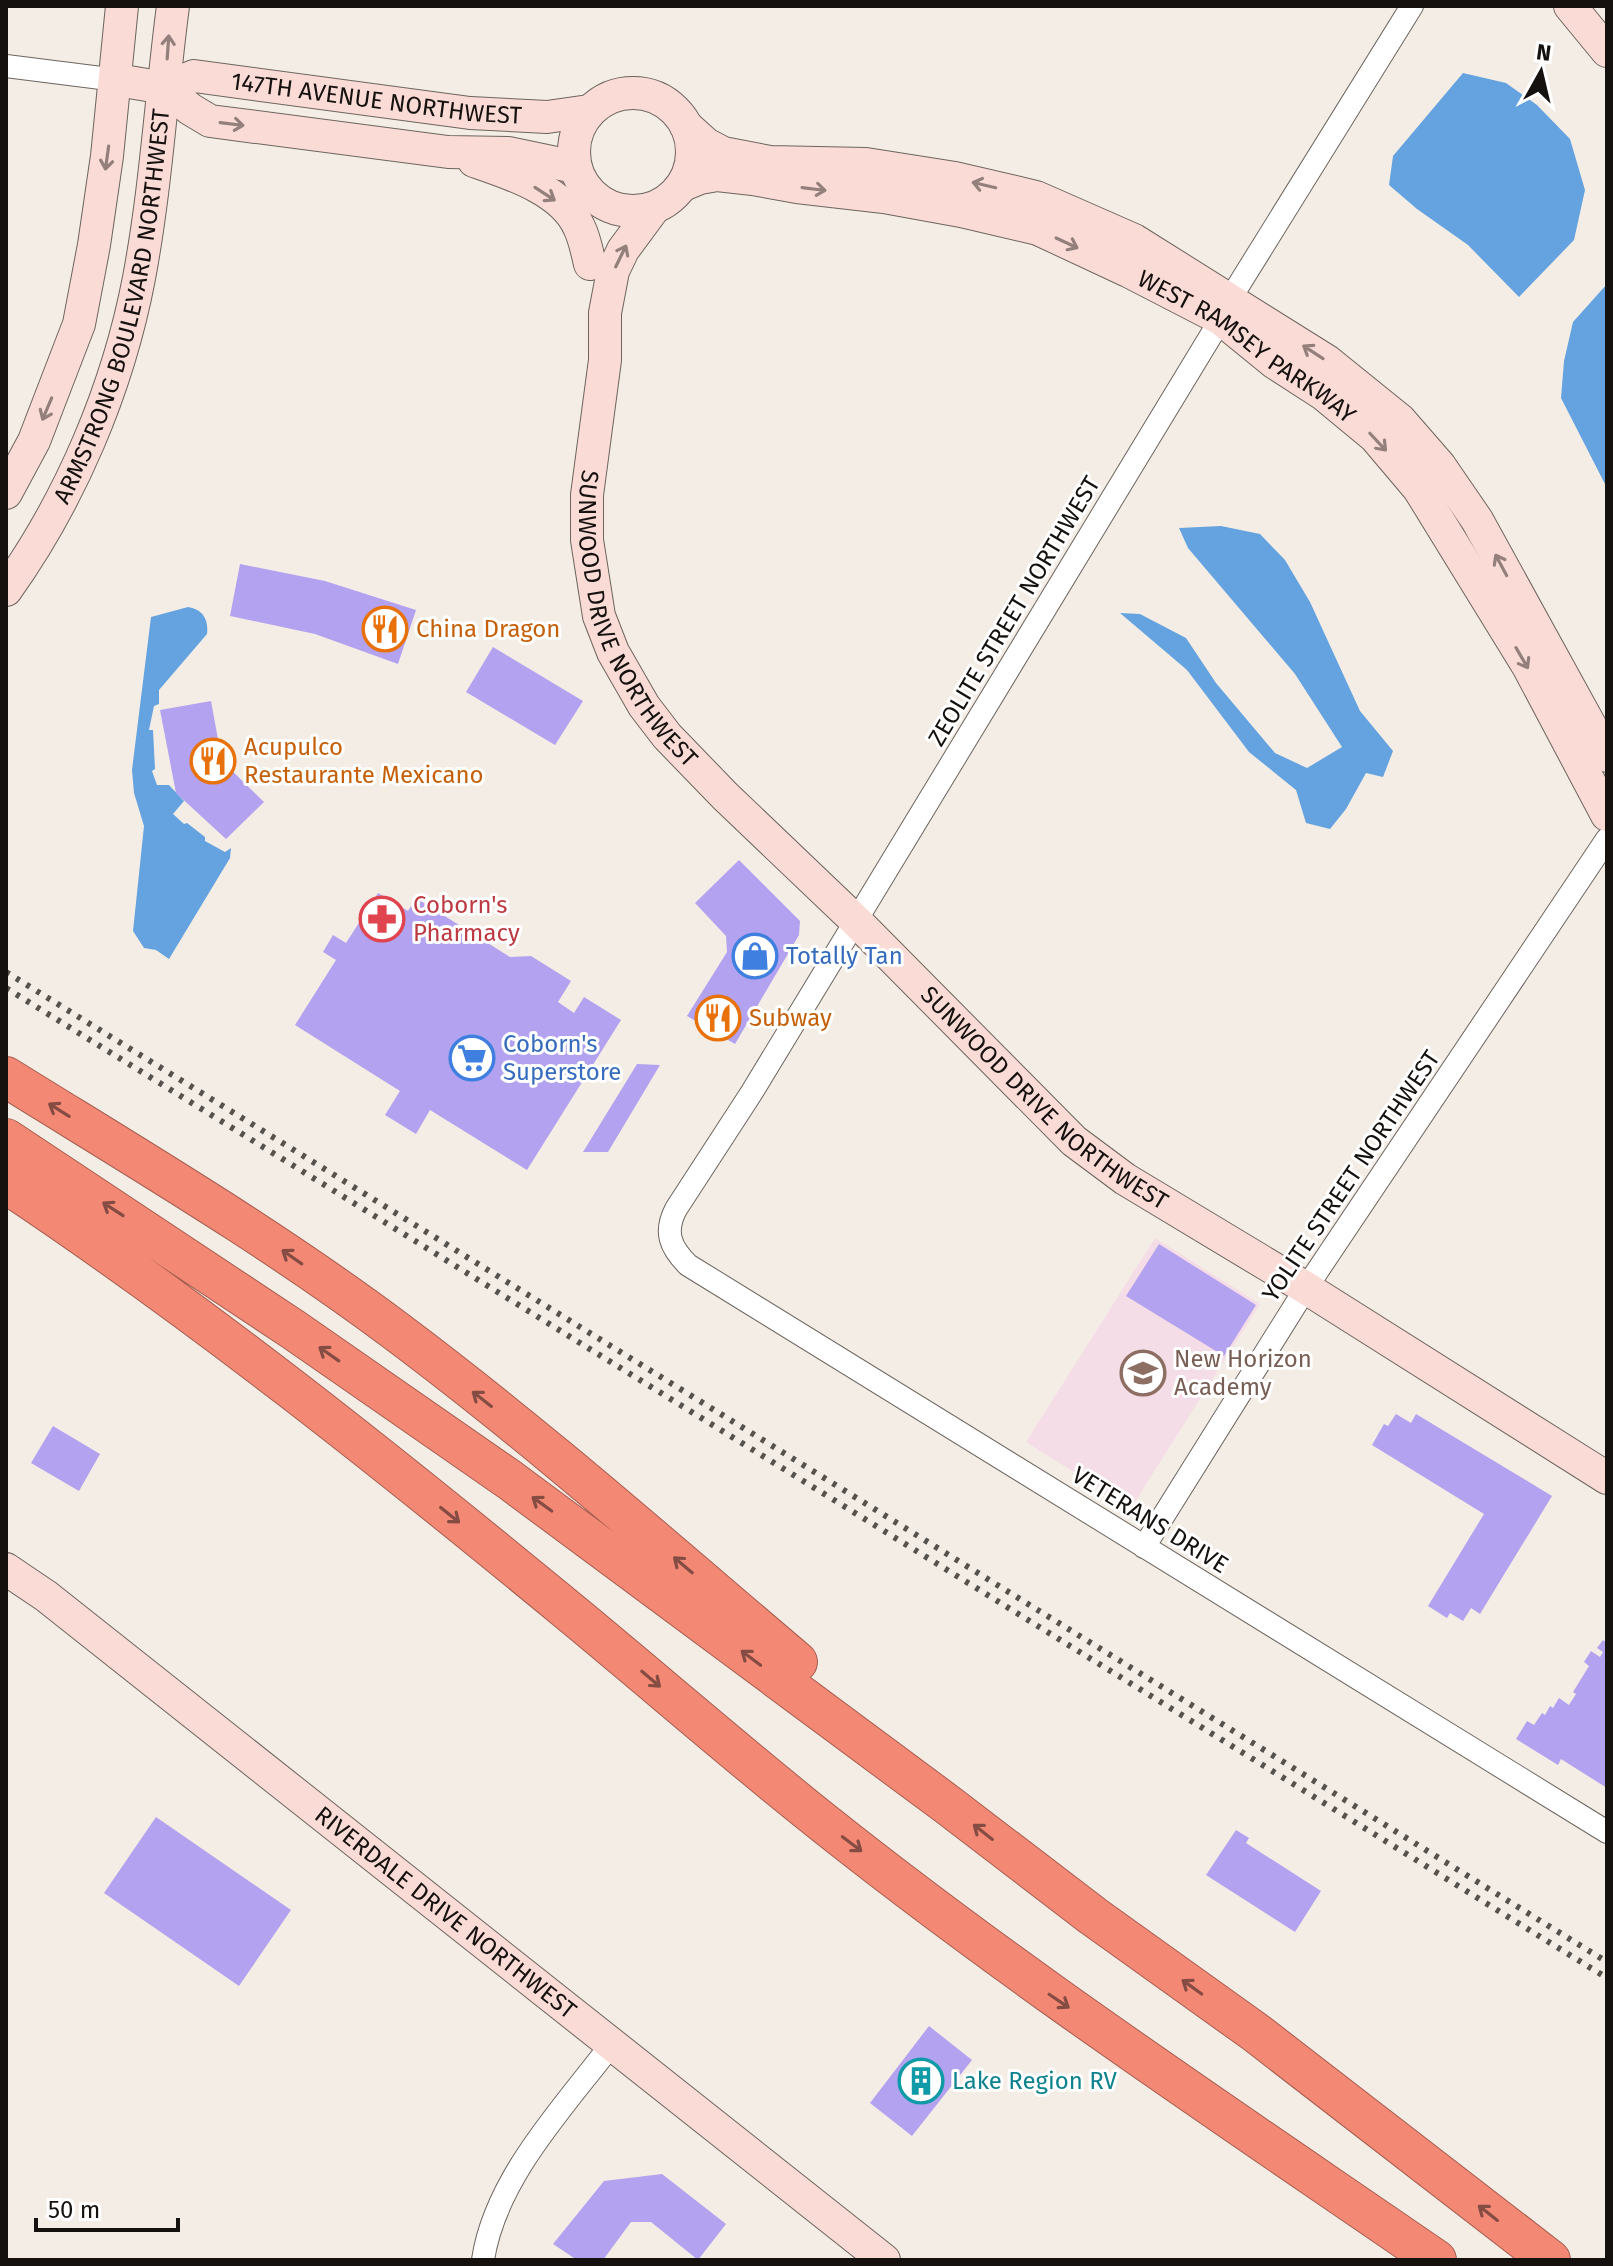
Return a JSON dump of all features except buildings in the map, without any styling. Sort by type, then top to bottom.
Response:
[{"type":"highway","points":[[6,1077],[282,1250],[397,1332],[612,1504],[804,1668],[858,1715],[948,1805]]},
{"type":"highway","points":[[6,1139],[282,1321],[473,1454],[1093,1916],[1255,2032],[1550,2260]]},
{"type":"highway","points":[[6,1183],[293,1388],[564,1607],[802,1806],[1032,1982],[1436,2260]]},
{"type":"highway","points":[[6,1204],[150,1299],[402,1476]]},
{"type":"street","name":"ARMSTRONG BOULEVARD NORTHWEST","points":[[6,493],[34,441],[79,324],[94,245],[117,80],[122,6]]},
{"type":"street","name":"ARMSTRONG BOULEVARD NORTHWEST","points":[[6,590],[38,542],[67,487],[102,407],[118,357],[139,279],[173,6]]},
{"type":"street","name":"ZEOLITE STREET NORTHWEST","points":[[671,1244],[668,1229],[676,1209],[752,1092],[1412,6]]},
{"type":"street","points":[[1570,6],[1607,51]]},
{"type":"street","name":"147TH AVENUE NORTHWEST","points":[[6,66],[165,88],[210,121],[448,152],[508,153],[580,177]]},
{"type":"street","name":"147TH AVENUE NORTHWEST","points":[[165,88],[194,76],[470,113],[547,117],[589,111]]},
{"type":"street","points":[[580,177],[598,200],[615,209],[635,212],[654,208],[670,199],[689,174],[693,150],[686,126],[672,107],[652,95],[637,92],[608,98],[589,111],[578,128],[573,147],[580,177],[590,264]]},
{"type":"street","name":"WEST RAMSEY PARKWAY","points":[[686,126],[706,144],[723,153],[758,160],[866,164],[955,178],[1036,197],[1134,240],[1226,309],[1275,363],[1323,394],[1375,437],[1419,489],[1528,666],[1607,815]]},
{"type":"street","points":[[290,131],[339,151],[395,160],[412,167],[414,173]]},
{"type":"street","points":[[448,152],[500,170],[538,188],[571,214],[580,228],[605,313]]},
{"type":"street","name":"WEST RAMSEY PARKWAY","points":[[683,185],[717,175],[753,179],[884,197],[1038,229],[1128,271],[1226,309],[1327,361],[1400,420],[1440,466],[1477,520],[1607,756]]},
{"type":"street","points":[[605,313],[613,271],[622,252],[654,208]]},
{"type":"street","name":"SUNWOOD DRIVE NORTHWEST","points":[[605,313],[605,360],[587,495],[587,540],[599,616],[613,652],[631,687],[667,736],[1074,1141],[1125,1179],[1306,1288],[1607,1478]]},
{"type":"street","name":"YOLITE STREET NORTHWEST","points":[[1144,1547],[1306,1288],[1607,839]]},
{"type":"street","name":"VETERANS DRIVE","points":[[671,1244],[688,1265],[1607,1832]]},
{"type":"street","name":"RIVERDALE DRIVE NORTHWEST","points":[[6,1569],[46,1596],[884,2260]]},
{"type":"street","points":[[483,2260],[492,2221],[512,2178],[611,2045]]},
{"type":"shaded area","name":"New Horizon Academy","points":[[1155,1238],[1260,1304],[1131,1508],[1026,1442]]},
{"type":"water","points":[[1463,73],[1506,83],[1537,105],[1570,139],[1585,190],[1574,240],[1519,297],[1468,245],[1389,185],[1393,156]]},
{"type":"water","points":[[1607,284],[1607,488],[1561,398],[1564,361],[1573,322]]},
{"type":"water","points":[[1221,526],[1260,534],[1285,560],[1310,602],[1360,711],[1393,751],[1383,777],[1366,773],[1346,809],[1330,829],[1306,823],[1296,790],[1249,752],[1187,670],[1120,613],[1140,614],[1186,638],[1216,683],[1275,753],[1307,768],[1342,747],[1295,674],[1188,548],[1179,528]]},
{"type":"water","points":[[188,607],[204,616],[207,634],[159,690],[159,704],[154,706],[149,730],[153,730],[155,769],[152,771],[157,785],[169,785],[184,801],[173,814],[205,837],[205,841],[225,852],[231,848],[230,858],[169,959],[156,950],[144,948],[133,931],[144,826],[134,793],[132,770],[151,617]]},
{"type":"railway","points":[[6,972],[1607,1962]]},
{"type":"railway","points":[[6,988],[1607,1978]]},
{"type":"place","name":"China Dragon","points":[[385,629]]},
{"type":"place","name":"Acupulco Restaurante Mexicano","points":[[213,761]]},
{"type":"place","name":"Coborn's Pharmacy","points":[[382,919]]},
{"type":"place","name":"Totally Tan","points":[[755,956]]},
{"type":"place","name":"Subway","points":[[718,1018]]},
{"type":"place","name":"Coborn's Superstore","points":[[472,1058]]},
{"type":"place","name":"New Horizon Academy","points":[[1143,1373]]},
{"type":"place","name":"Lake Region RV","points":[[921,2081]]}]
